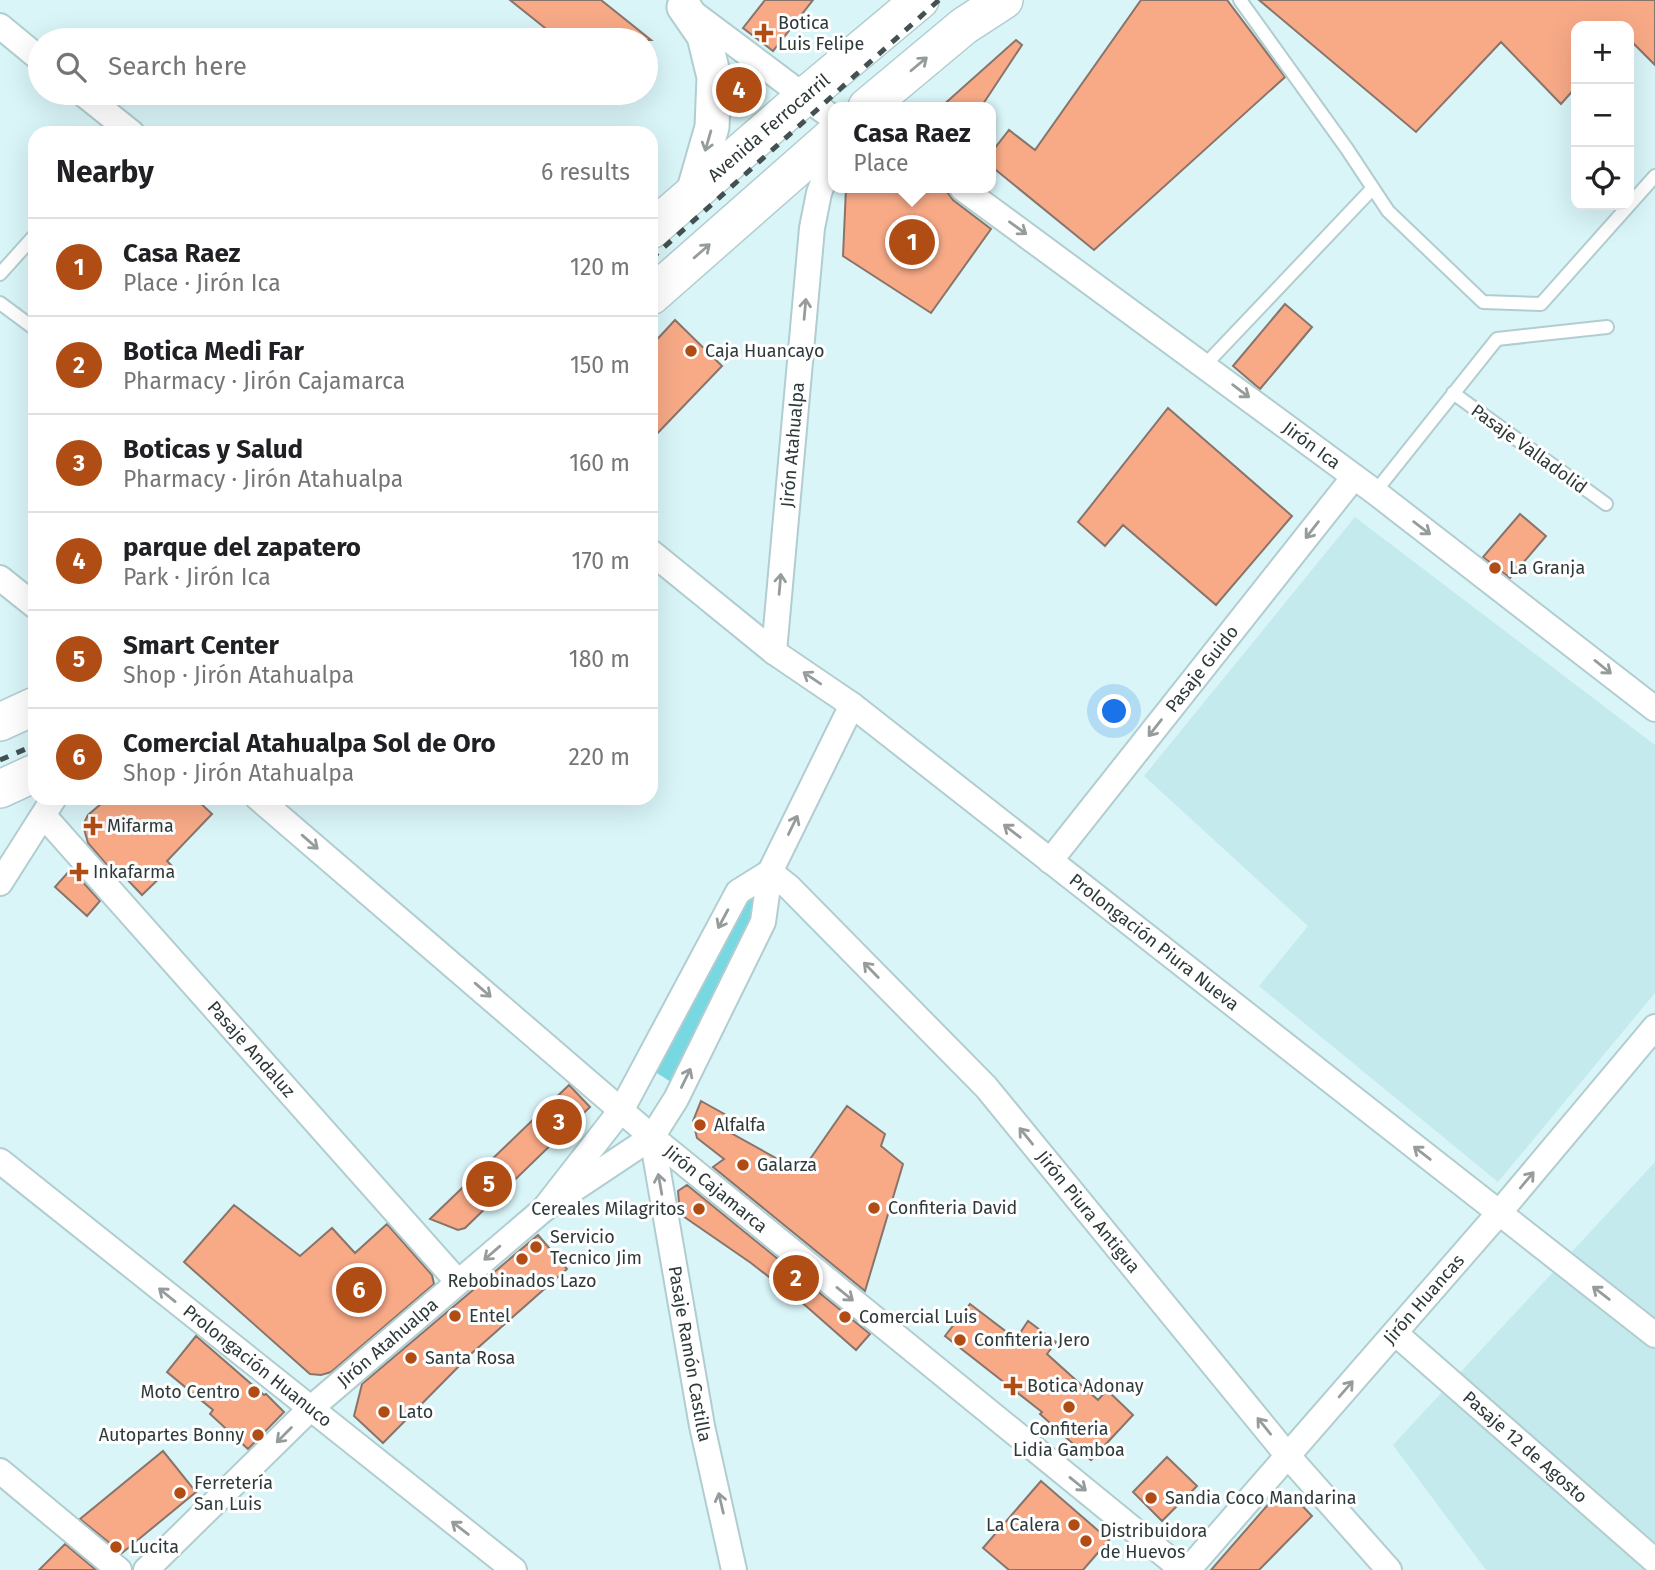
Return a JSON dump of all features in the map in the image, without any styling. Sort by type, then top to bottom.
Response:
[{"type":"main road","name":"Avenida Ferrocarril","points":[[658,224],[920,0]]},
{"type":"main road","points":[[873,102],[964,26],[1004,0]]},
{"type":"main road","points":[[680,3],[704,36],[714,77],[712,127],[693,193]]},
{"type":"main road","points":[[658,290],[828,140]]},
{"type":"main road","points":[[0,722],[28,709]]},
{"type":"main road","points":[[0,789],[28,776]]},
{"type":"street","points":[[680,3],[828,114]]},
{"type":"street","points":[[0,26],[28,49]]},
{"type":"street","points":[[96,105],[122,126]]},
{"type":"street","name":"Jirón Atahualpa","points":[[774,652],[812,228],[819,193],[828,169]]},
{"type":"street","name":"Jirón Ica","points":[[969,193],[1375,492],[1655,709]]},
{"type":"street","name":"Pasaje Guido","points":[[1050,861],[1354,477]]},
{"type":"street","name":"Prolongación Piura Nueva","points":[[658,558],[774,652],[852,705],[1655,1335]]},
{"type":"street","points":[[0,578],[28,600]]},
{"type":"street","name":"Jirón Atahualpa","points":[[146,1570],[310,1409],[458,1282],[544,1209],[652,1137],[676,1099],[763,922],[770,872],[852,705]]},
{"type":"street","name":"Jirón Cajamarca","points":[[266,805],[652,1137],[1186,1570]]},
{"type":"street","points":[[0,883],[49,807]]},
{"type":"street","name":"Pasaje Andaluz","points":[[49,807],[458,1282]]},
{"type":"street","name":"Jirón Atahualpa","points":[[544,1209],[622,1109],[738,892],[770,872]]},
{"type":"street","name":"Jirón Piura Antigua","points":[[770,872],[789,887],[986,1087],[1288,1455],[1389,1570]]},
{"type":"street","name":"Jirón Huancas","points":[[1186,1570],[1499,1213],[1655,1027]]},
{"type":"street","name":"Pasaje Ramón Castilla","points":[[652,1137],[702,1426],[734,1570]]},
{"type":"street","name":"Prolongación Huanuco","points":[[0,1161],[514,1570]]},
{"type":"street","name":"Pasaje 12 de Agosto","points":[[1395,1333],[1655,1561]]},
{"type":"street","points":[[0,1471],[119,1570]]},
{"type":"lane","points":[[1240,0],[1388,211],[1483,302],[1541,304],[1655,176]]},
{"type":"lane","points":[[1205,365],[1373,188]]},
{"type":"lane","points":[[0,274],[28,243]]},
{"type":"lane","points":[[0,303],[28,324]]},
{"type":"lane","points":[[1375,492],[1496,339],[1607,327]]},
{"type":"lane","name":"Pasaje Valladolid","points":[[1454,393],[1605,504]]},
{"type":"shaded area","points":[[722,67],[755,93],[728,115]]},
{"type":"shaded area","points":[[1355,517],[1655,745],[1655,993],[1498,1182],[1259,986],[1308,926],[1144,776]]},
{"type":"shaded area","points":[[756,894],[759,923],[671,1082],[649,1068],[733,916]]},
{"type":"shaded area","points":[[1655,1162],[1655,1570],[1486,1570],[1393,1445]]},
{"type":"building","points":[[510,0],[601,0],[636,28],[545,28]]},
{"type":"building","points":[[765,0],[813,0],[773,51],[743,28]]},
{"type":"building","points":[[1141,0],[1227,0],[1285,77],[1094,250],[996,170],[996,147],[1009,130],[1035,150]]},
{"type":"building","points":[[1259,0],[1655,0],[1655,65],[1634,44],[1634,21],[1571,21],[1571,93],[1561,104],[1501,42],[1416,132]]},
{"type":"building","points":[[1016,40],[1022,45],[984,102],[947,102]]},
{"type":"building","points":[[846,193],[948,193],[953,200],[991,229],[931,313],[843,256]]},
{"type":"building","points":[[1285,304],[1312,327],[1260,389],[1233,366]]},
{"type":"building","points":[[675,320],[722,366],[658,433],[658,338]]},
{"type":"building","points":[[1168,408],[1292,516],[1216,605],[1123,525],[1105,546],[1078,522]]},
{"type":"building","points":[[1520,514],[1546,536],[1510,578],[1483,557]]},
{"type":"building","points":[[100,805],[202,805],[212,814],[167,861],[172,866],[142,895],[123,875],[119,879],[88,843],[83,825],[88,815]]},
{"type":"building","points":[[71,869],[100,901],[87,916],[55,887]]},
{"type":"building","points":[[569,1085],[590,1107],[465,1228],[458,1230],[430,1219]]},
{"type":"building","points":[[701,1101],[726,1115],[722,1128],[801,1172],[847,1106],[885,1134],[881,1146],[903,1164],[865,1291],[713,1167],[724,1159],[697,1138],[693,1121]]},
{"type":"building","points":[[687,1185],[870,1334],[856,1350],[751,1263],[680,1214],[678,1191]]},
{"type":"building","points":[[234,1205],[300,1256],[332,1228],[355,1253],[387,1224],[432,1275],[434,1284],[331,1372],[310,1374],[184,1262]]},
{"type":"building","points":[[538,1235],[567,1269],[472,1353],[383,1443],[354,1416],[362,1384]]},
{"type":"building","points":[[970,1304],[1016,1339],[1028,1321],[1056,1342],[1047,1354],[1098,1400],[1107,1390],[1133,1415],[1091,1460],[1040,1414],[1042,1412],[945,1336]]},
{"type":"building","points":[[196,1336],[284,1412],[248,1449],[210,1414],[213,1410],[167,1372]]},
{"type":"building","points":[[163,1451],[196,1492],[122,1553],[80,1519]]},
{"type":"building","points":[[1167,1457],[1197,1486],[1162,1521],[1133,1492]]},
{"type":"building","points":[[1041,1481],[1109,1540],[1083,1570],[1009,1570],[983,1548]]},
{"type":"building","points":[[1279,1492],[1292,1495],[1312,1516],[1259,1570],[1211,1570]]},
{"type":"building","points":[[65,1544],[96,1570],[39,1570]]},
{"type":"railway","points":[[658,253],[939,0]]},
{"type":"railway","points":[[0,760],[28,748]]},
{"type":"place","name":"Botica Luis Felipe","points":[[764,33]]},
{"type":"place","name":"parque del zapatero","points":[[739,90]]},
{"type":"place","name":"Casa Raez","points":[[912,242]]},
{"type":"place","name":"Caja Huancayo","points":[[691,351]]},
{"type":"place","name":"La Granja","points":[[1495,568]]},
{"type":"place","name":"Mifarma","points":[[93,826]]},
{"type":"place","name":"Inkafarma","points":[[79,872]]},
{"type":"place","name":"Boticas y Salud","points":[[559,1122]]},
{"type":"place","name":"Alfalfa","points":[[700,1125]]},
{"type":"place","name":"Galarza","points":[[743,1165]]},
{"type":"place","name":"Smart Center","points":[[489,1184]]},
{"type":"place","name":"Confiteria David","points":[[874,1208]]},
{"type":"place","name":"Cereales Milagritos","points":[[699,1209]]},
{"type":"place","name":"Servicio Tecnico Jim","points":[[536,1247]]},
{"type":"place","name":"Rebobinados Lazo","points":[[522,1259]]},
{"type":"place","name":"Botica Medi Far","points":[[796,1278]]},
{"type":"place","name":"Comercial Atahualpa Sol de Oro","points":[[359,1290]]},
{"type":"place","name":"Entel","points":[[455,1316]]},
{"type":"place","name":"Comercial Luis","points":[[845,1317]]},
{"type":"place","name":"Confiteria Jero","points":[[960,1340]]},
{"type":"place","name":"Santa Rosa","points":[[411,1358]]},
{"type":"place","name":"Botica Adonay","points":[[1013,1386]]},
{"type":"place","name":"Moto Centro","points":[[254,1392]]},
{"type":"place","name":"Confiteria Lidia Gamboa","points":[[1069,1407]]},
{"type":"place","name":"Lato","points":[[384,1412]]},
{"type":"place","name":"Autopartes Bonny","points":[[258,1435]]},
{"type":"place","name":"Ferretería San Luis","points":[[180,1493]]},
{"type":"place","name":"Sandia Coco Mandarina","points":[[1151,1498]]},
{"type":"place","name":"La Calera","points":[[1074,1525]]},
{"type":"place","name":"Distribuidora de Huevos","points":[[1086,1541]]},
{"type":"place","name":"Lucita","points":[[116,1547]]}]
